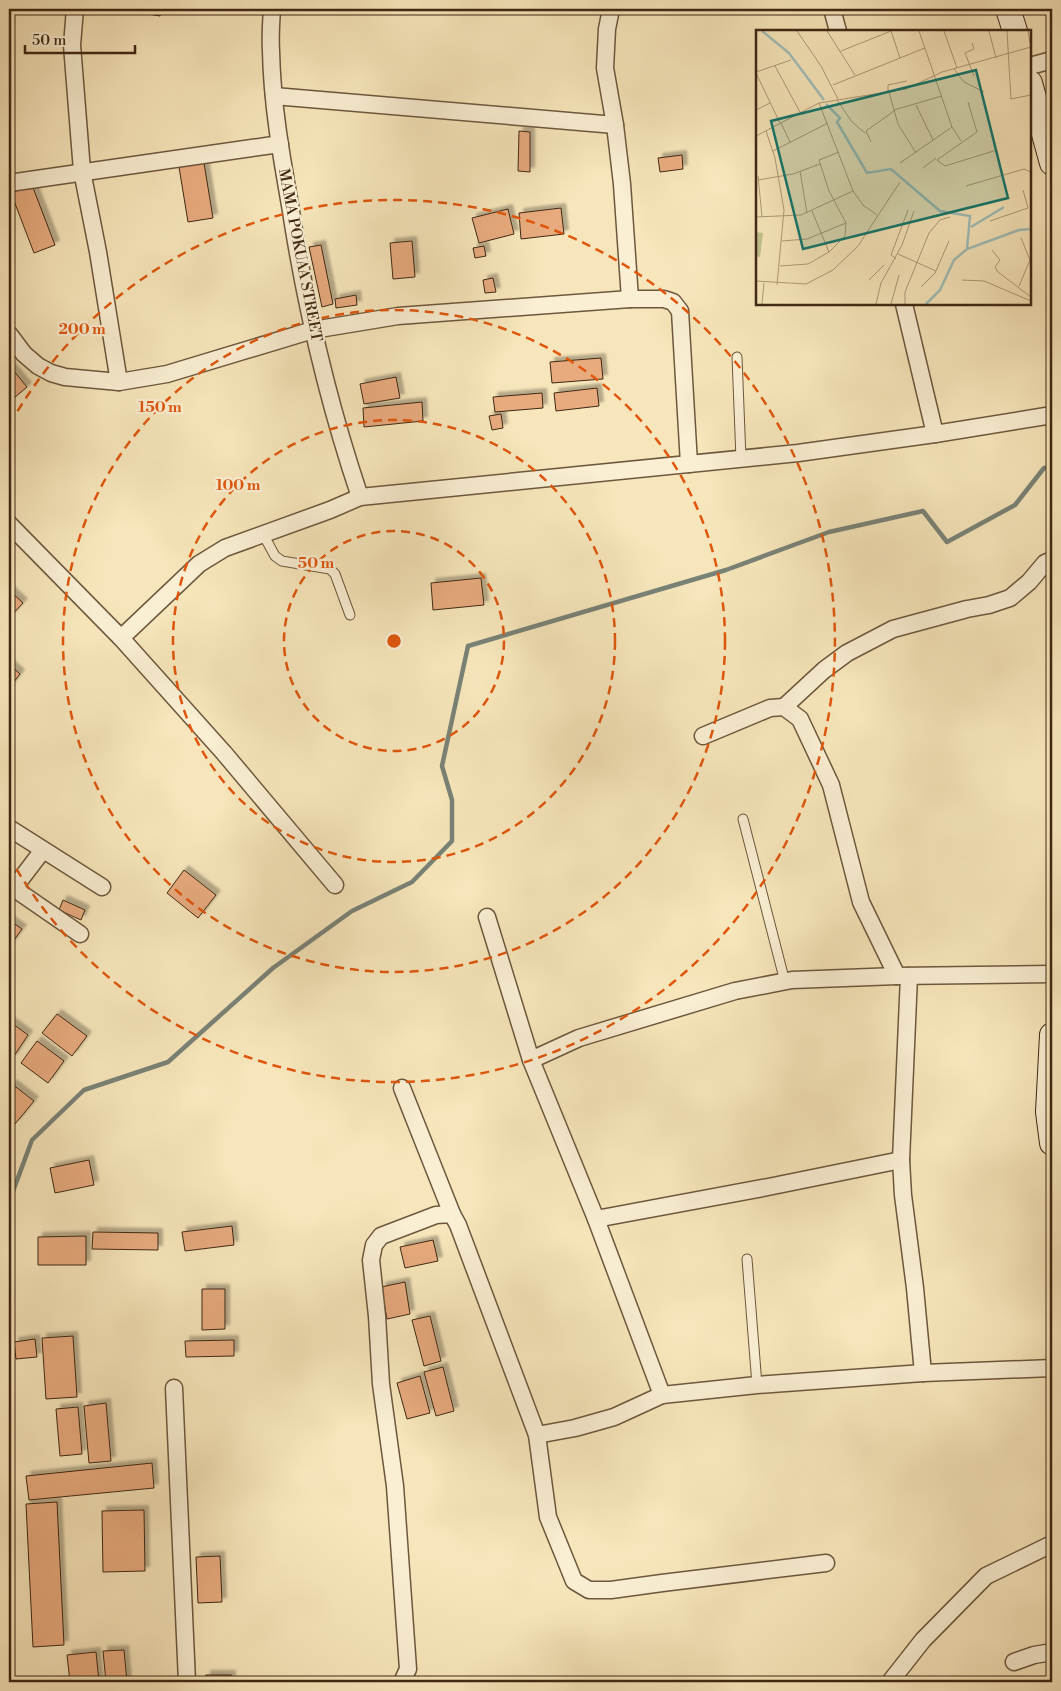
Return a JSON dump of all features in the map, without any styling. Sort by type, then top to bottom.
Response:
[{"type":"street","points":[[75,9],[72,45],[82,171],[98,252],[119,382]]},
{"type":"street","name":"MAMA POKUAA STREET","points":[[272,9],[271,50],[274,96],[296,249],[313,330],[349,466],[360,497]]},
{"type":"street","points":[[611,9],[607,29],[605,68],[615,125],[622,184],[630,299]]},
{"type":"street","points":[[832,9],[838,30]]},
{"type":"street","points":[[1008,9],[1015,30]]},
{"type":"street","points":[[1031,66],[1052,60]]},
{"type":"street","points":[[1031,87],[1052,163]]},
{"type":"street","points":[[274,96],[615,125]]},
{"type":"street","points":[[9,183],[280,144]]},
{"type":"street","points":[[9,334],[24,354],[38,366],[51,373],[65,377],[119,382],[167,374],[313,330],[398,316],[630,299],[664,299],[673,302],[680,312],[689,464]]},
{"type":"street","points":[[904,305],[935,434]]},
{"type":"street","points":[[120,638],[199,564],[225,548],[330,510],[360,497],[808,452],[935,434],[1052,414]]},
{"type":"street","points":[[9,524],[120,638],[224,753],[334,885]]},
{"type":"street","points":[[703,736],[770,708],[784,707],[824,670],[847,653],[893,629],[1010,598],[1029,582],[1045,563],[1052,560]]},
{"type":"street","points":[[784,707],[800,719],[830,785],[861,902],[903,976],[901,1160],[903,1195],[915,1288],[923,1374]]},
{"type":"street","points":[[9,828],[102,887]]},
{"type":"street","points":[[43,850],[11,886],[80,934]]},
{"type":"street","points":[[487,917],[531,1060],[596,1220],[662,1394]]},
{"type":"street","points":[[531,1060],[578,1038],[735,991],[792,980],[1052,974]]},
{"type":"street","points":[[1052,1035],[1048,1112],[1052,1143]]},
{"type":"street","points":[[402,1088],[537,1435],[548,1517],[574,1581],[589,1590],[611,1590],[662,1582],[826,1563]]},
{"type":"street","points":[[596,1220],[901,1160]]},
{"type":"street","points":[[402,1682],[408,1669],[395,1486],[381,1384],[378,1316],[371,1260],[374,1245],[381,1236],[436,1216],[452,1214]]},
{"type":"street","points":[[537,1435],[575,1428],[614,1417],[662,1394],[757,1385],[1052,1368]]},
{"type":"street","points":[[174,1388],[187,1682]]},
{"type":"street","points":[[890,1682],[923,1640],[986,1576],[1052,1544]]},
{"type":"street","points":[[1014,1662],[1034,1655],[1052,1652]]},
{"type":"lane","points":[[737,357],[741,459]]},
{"type":"lane","points":[[263,534],[275,556],[282,561],[330,569],[335,574],[350,615]]},
{"type":"lane","points":[[743,819],[785,982]]},
{"type":"lane","points":[[747,1259],[757,1385]]},
{"type":"building","points":[[130,9],[162,9],[160,16],[130,11]]},
{"type":"building","points":[[519,131],[530,132],[530,172],[518,171]]},
{"type":"building","points":[[682,155],[683,169],[660,172],[658,158]]},
{"type":"building","points":[[204,163],[213,218],[188,222],[179,167]]},
{"type":"building","points":[[32,185],[55,245],[34,253],[11,193]]},
{"type":"building","points":[[561,208],[564,234],[521,239],[519,213]]},
{"type":"building","points":[[508,209],[514,234],[479,243],[472,218]]},
{"type":"building","points":[[412,241],[415,277],[393,279],[390,243]]},
{"type":"building","points":[[321,245],[333,304],[322,307],[309,247]]},
{"type":"building","points":[[484,246],[486,256],[475,258],[473,248]]},
{"type":"building","points":[[493,278],[496,292],[485,293],[483,280]]},
{"type":"building","points":[[356,295],[357,305],[336,308],[335,299]]},
{"type":"building","points":[[601,358],[603,379],[552,383],[550,362]]},
{"type":"building","points":[[9,365],[27,387],[9,402]]},
{"type":"building","points":[[396,377],[400,398],[364,404],[360,384]]},
{"type":"building","points":[[597,388],[599,406],[556,411],[554,393]]},
{"type":"building","points":[[542,393],[543,408],[495,412],[493,397]]},
{"type":"building","points":[[422,402],[423,421],[364,427],[363,408]]},
{"type":"building","points":[[501,414],[503,428],[492,430],[489,416]]},
{"type":"building","points":[[481,578],[484,605],[433,610],[431,583]]},
{"type":"building","points":[[9,590],[23,603],[9,618]]},
{"type":"building","points":[[9,664],[20,674],[9,688]]},
{"type":"building","points":[[184,870],[216,895],[198,918],[167,893]]},
{"type":"building","points":[[63,900],[85,910],[81,920],[59,910]]},
{"type":"building","points":[[9,920],[22,929],[9,947]]},
{"type":"building","points":[[57,1014],[87,1036],[72,1056],[42,1033]]},
{"type":"building","points":[[9,1021],[28,1035],[12,1059],[9,1057]]},
{"type":"building","points":[[37,1041],[64,1061],[48,1083],[21,1063]]},
{"type":"building","points":[[12,1084],[34,1101],[15,1124],[9,1119],[9,1088]]},
{"type":"building","points":[[89,1160],[94,1185],[55,1193],[50,1168]]},
{"type":"building","points":[[232,1226],[234,1245],[185,1251],[182,1232]]},
{"type":"building","points":[[93,1232],[158,1233],[158,1250],[92,1249]]},
{"type":"building","points":[[86,1236],[86,1265],[38,1265],[38,1237]]},
{"type":"building","points":[[433,1240],[438,1261],[405,1268],[400,1247]]},
{"type":"building","points":[[405,1282],[410,1314],[387,1319],[381,1287]]},
{"type":"building","points":[[202,1289],[225,1289],[225,1329],[202,1330]]},
{"type":"building","points":[[430,1316],[441,1361],[424,1366],[412,1320]]},
{"type":"building","points":[[73,1336],[77,1397],[46,1399],[42,1338]]},
{"type":"building","points":[[35,1339],[37,1357],[16,1359],[14,1342]]},
{"type":"building","points":[[234,1340],[234,1356],[186,1357],[185,1341]]},
{"type":"building","points":[[443,1367],[454,1411],[436,1416],[424,1372]]},
{"type":"building","points":[[420,1376],[430,1413],[407,1419],[397,1383]]},
{"type":"building","points":[[106,1403],[111,1461],[89,1463],[84,1406]]},
{"type":"building","points":[[78,1407],[82,1454],[60,1456],[56,1409]]},
{"type":"building","points":[[152,1463],[154,1488],[29,1500],[26,1476]]},
{"type":"building","points":[[57,1502],[64,1645],[33,1647],[26,1504]]},
{"type":"building","points":[[144,1510],[145,1571],[103,1572],[102,1511]]},
{"type":"building","points":[[220,1556],[222,1602],[198,1603],[196,1557]]},
{"type":"building","points":[[124,1650],[127,1682],[106,1682],[103,1651]]},
{"type":"building","points":[[96,1652],[99,1682],[70,1682],[67,1655]]},
{"type":"building","points":[[206,1675],[231,1675],[231,1682],[206,1682]]},
{"type":"waterway","points":[[9,1202],[32,1140],[84,1090],[168,1062],[273,968],[352,911],[412,882],[452,841],[452,800],[442,766],[468,646],[726,570],[829,532],[923,511],[947,542],[1015,505],[1044,468],[1052,467]]}]
